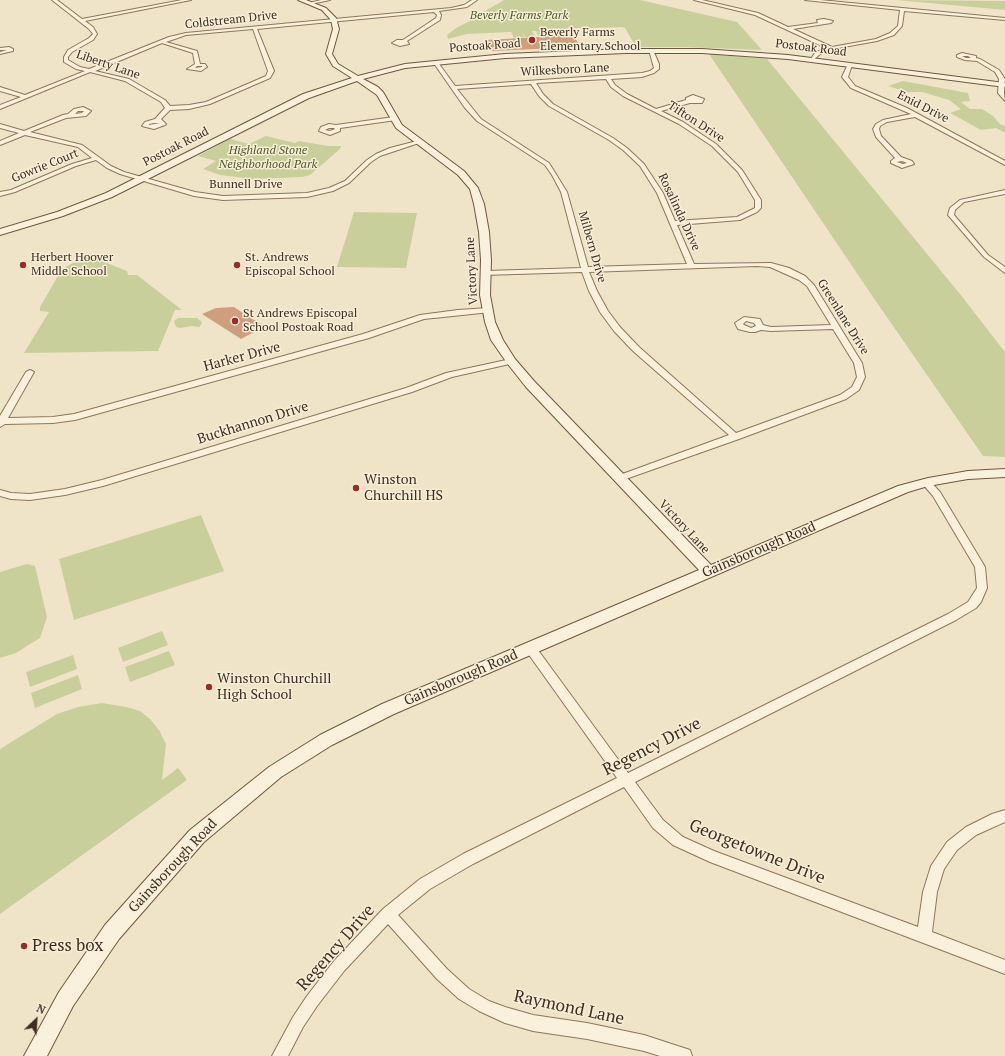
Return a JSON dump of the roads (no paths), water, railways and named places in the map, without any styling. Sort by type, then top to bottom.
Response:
[{"type":"street","name":"Liberty Lane","points":[[54,0],[94,32],[95,35],[70,51],[66,56],[66,61],[72,65],[117,77],[135,84],[163,101],[168,108]]},
{"type":"street","points":[[80,21],[189,0]]},
{"type":"street","points":[[301,0],[328,11],[334,19]]},
{"type":"street","points":[[311,3],[328,0]]},
{"type":"street","name":"Coldstream Drive","points":[[0,107],[162,42],[192,33],[461,7],[475,0]]},
{"type":"street","points":[[696,0],[756,14],[831,48]]},
{"type":"street","points":[[807,0],[1005,19]]},
{"type":"street","points":[[404,41],[438,19],[439,15],[435,10]]},
{"type":"street","points":[[812,60],[819,52],[831,48],[873,41],[892,34],[900,26],[902,10]]},
{"type":"street","name":"Victory Lane","points":[[334,19],[336,29],[329,50],[330,58],[338,68],[377,91],[394,119],[404,131],[461,173],[474,188],[481,210],[486,248],[485,291],[488,310],[495,335],[512,361],[530,384],[708,571]]},
{"type":"street","points":[[789,28],[820,23]]},
{"type":"street","points":[[157,121],[168,108],[189,107],[208,103],[268,77],[271,71],[254,27]]},
{"type":"street","points":[[162,42],[192,50],[195,52],[198,65]]},
{"type":"street","points":[[0,49],[9,48],[11,50],[0,53]]},
{"type":"street","name":"Postoak Road","points":[[0,232],[73,210],[108,195],[306,96],[356,78],[393,68],[435,62],[505,56],[651,50],[731,52],[812,60],[1003,85]]},
{"type":"street","name":"Wilkesboro Lane","points":[[454,88],[634,76],[652,72],[656,68],[657,64],[651,50]]},
{"type":"street","points":[[973,58],[997,71],[1001,76],[1003,85],[1001,93],[1005,99]]},
{"type":"street","name":"Milbern Drive","points":[[435,62],[467,107],[480,120],[547,164],[555,175],[564,192],[585,270],[596,298],[604,312],[617,329],[636,349],[736,436]]},
{"type":"street","name":"Enid Drive","points":[[850,65],[845,77],[853,87],[915,114],[1005,163]]},
{"type":"street","name":"Tifton Drive","points":[[608,78],[614,86],[625,95],[657,110],[692,130],[723,154],[747,181],[757,197],[759,204],[755,211],[738,219],[673,223]]},
{"type":"street","name":"Rosalinda Drive","points":[[533,82],[541,95],[551,105],[606,136],[636,159],[652,179],[691,266]]},
{"type":"street","points":[[0,89],[27,96]]},
{"type":"street","points":[[657,110],[690,101]]},
{"type":"street","points":[[0,143],[71,114]]},
{"type":"street","points":[[899,159],[878,136],[876,129],[878,125],[885,121],[915,114]]},
{"type":"street","points":[[336,127],[394,119]]},
{"type":"street","name":"Bunnell Drive","points":[[0,126],[80,146],[109,167],[141,178],[194,194],[212,197],[235,198],[314,194],[331,190],[344,185],[369,161],[378,155],[392,149],[419,142]]},
{"type":"street","name":"Gowrie Court","points":[[0,194],[74,165],[97,158]]},
{"type":"street","points":[[1005,192],[962,201],[952,209],[952,215],[957,223],[986,256],[1005,271]]},
{"type":"street","name":"Greenlane Drive","points":[[486,273],[757,264],[771,265],[786,270],[802,278],[810,285],[858,363],[861,370],[861,377],[856,388],[844,397],[620,478]]},
{"type":"street","name":"Harker Drive","points":[[1,422],[53,420],[75,417],[368,336],[416,319],[448,313],[488,310]]},
{"type":"street","points":[[760,327],[783,329],[836,328]]},
{"type":"street","name":"Buckhannon Drive","points":[[0,493],[12,496],[30,497],[65,492],[103,483],[409,390],[449,376],[512,361]]},
{"type":"street","points":[[1,422],[30,372]]},
{"type":"street","name":"Gainsborough Road","points":[[35,1056],[66,999],[112,932],[197,836],[242,797],[275,772],[333,737],[388,709],[531,649],[708,571],[882,498],[926,482],[968,475],[1005,473]]},
{"type":"street","name":"Regency Drive","points":[[280,1056],[298,1022],[312,1001],[364,938],[388,914],[425,884],[448,869],[952,617],[972,605],[977,599],[982,588],[980,567],[937,494],[926,482]]},
{"type":"street","name":"Georgetowne Drive","points":[[531,649],[658,824],[678,841],[710,856],[1005,967]]},
{"type":"street","points":[[924,936],[930,892],[938,866],[948,851],[971,831],[997,818],[1005,816]]},
{"type":"street","name":"Raymond Lane","points":[[388,914],[442,974],[464,994],[484,1006],[505,1015],[534,1023],[587,1031],[644,1043],[684,1056]]},
{"type":"place","name":"Beverly Farms Elementary School","points":[[532,40]]},
{"type":"place","name":"Herbert Hoover Middle School","points":[[23,265]]},
{"type":"place","name":"St. Andrews Episcopal School","points":[[237,265]]},
{"type":"place","name":"St Andrews Episcopal School Postoak Road","points":[[235,321]]},
{"type":"place","name":"Winston Churchill HS","points":[[356,488]]},
{"type":"place","name":"Winston Churchill High School","points":[[209,687]]},
{"type":"place","name":"Press box","points":[[24,946]]},
{"type":"park label","name":"Beverly Farms Park","points":[[519,16]]},
{"type":"park label","name":"Highland Stone Neighborhood Park","points":[[268,158]]}]
